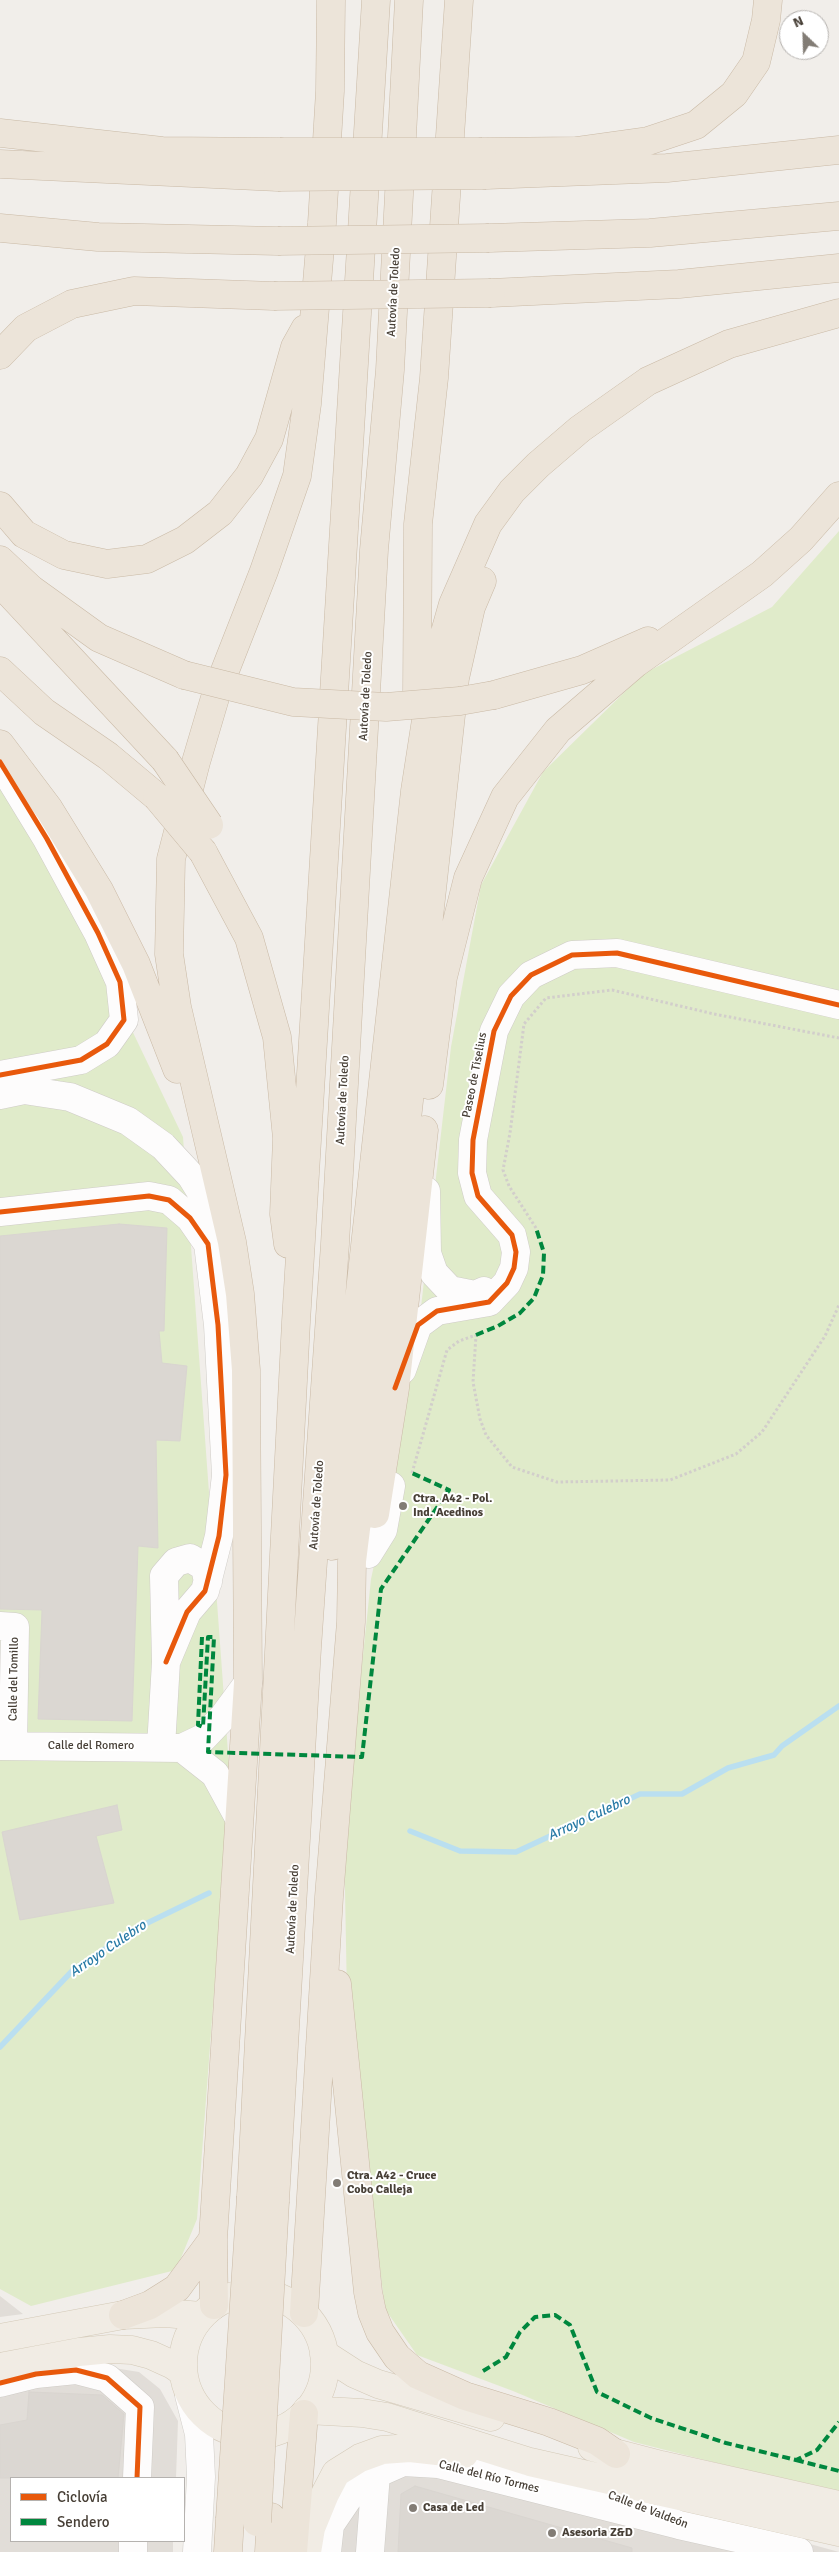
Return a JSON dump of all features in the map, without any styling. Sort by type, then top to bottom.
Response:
[{"type":"highway","points":[[207,2310],[248,1683],[246,1370],[240,1294],[232,1242],[177,1007],[169,954],[171,858],[217,691],[264,572],[297,476],[307,404],[330,91],[331,0]]},
{"type":"highway","points":[[269,2552],[264,2520],[272,2200],[279,1634],[296,1322],[376,0]]},
{"type":"highway","name":"Autovía de Toledo","points":[[272,2200],[335,1244],[374,550],[390,370],[409,0]]},
{"type":"highway","points":[[415,791],[418,524],[434,378],[459,0]]},
{"type":"highway","points":[[484,164],[648,141],[696,125],[734,94],[756,62],[766,20],[768,0]]},
{"type":"highway","points":[[0,134],[279,165]]},
{"type":"highway","points":[[0,164],[484,164],[667,168],[839,150]]},
{"type":"highway","points":[[0,228],[98,236],[278,241],[489,238],[650,233],[839,216]]},
{"type":"highway","points":[[0,355],[26,328],[72,304],[134,291],[274,296],[491,293],[679,284],[839,268]]},
{"type":"highway","points":[[228,2552],[230,2519],[272,2200],[311,1844],[332,1543],[415,791],[433,675],[452,604],[488,524],[512,491],[538,465],[580,429],[648,381],[729,344],[839,313]]},
{"type":"highway","points":[[0,506],[24,534],[64,555],[107,564],[147,559],[185,540],[220,514],[249,476],[269,439],[295,347],[314,315]]},
{"type":"highway","points":[[304,2313],[329,1898],[351,1622],[352,1561],[406,1119],[455,678],[471,607],[502,536],[541,476],[580,429]]},
{"type":"highway","points":[[351,1622],[368,1554],[395,1388],[425,1117],[443,977],[468,878],[505,797],[558,730],[636,663],[762,574],[801,539],[839,496]]},
{"type":"highway","points":[[0,560],[31,589],[99,638],[184,674],[293,702],[386,707],[460,702],[494,695],[582,670],[640,645],[717,605]]},
{"type":"highway","points":[[0,583],[165,760],[209,825],[244,890],[258,934],[278,1037],[286,1138],[284,1214],[296,1322]]},
{"type":"highway","points":[[0,671],[44,712],[108,756],[157,797],[203,852],[249,938],[278,1037]]},
{"type":"highway","points":[[0,744],[50,809],[99,890],[136,964],[212,1161]]},
{"type":"highway","points":[[332,1543],[331,1497],[334,1403],[343,1280],[335,1244]]},
{"type":"highway","points":[[329,1898],[368,2292],[372,2312],[380,2332],[396,2357],[418,2375],[464,2396],[549,2422],[581,2434],[597,2441],[616,2454]]},
{"type":"highway","points":[[123,2315],[150,2305],[177,2288],[213,2239]]},
{"type":"highway","points":[[293,2552],[306,2412]]},
{"type":"highway","points":[[255,2552],[264,2520]]},
{"type":"main road","points":[[0,2338],[123,2315],[207,2310],[236,2295],[260,2293],[284,2299],[304,2313],[318,2332],[324,2354],[322,2384],[306,2412],[286,2427],[264,2434],[242,2434],[221,2427],[202,2414],[186,2384],[173,2365],[132,2350],[110,2349],[79,2352],[37,2367],[0,2367]]},
{"type":"main road","points":[[186,2384],[186,2342],[207,2310]]},
{"type":"main road","points":[[324,2354],[355,2374],[378,2384],[616,2454],[839,2505]]},
{"type":"main road","points":[[306,2412],[362,2412],[387,2417],[530,2462],[839,2532]]},
{"type":"main road","points":[[321,2547],[311,2528],[332,2480],[336,2473],[360,2458],[382,2450],[410,2448],[530,2462]]},
{"type":"street","points":[[0,762],[46,839],[98,933],[120,982],[124,1020],[107,1044],[81,1060],[0,1075]]},
{"type":"street","name":"Paseo de Tiselius","points":[[507,1283],[514,1268],[516,1252],[512,1235],[478,1196],[472,1173],[473,1140],[494,1031],[511,996],[531,975],[572,955],[617,953],[839,1005]]},
{"type":"street","points":[[0,1095],[24,1090],[70,1097],[128,1121],[163,1146],[191,1176],[232,1242]]},
{"type":"street","points":[[425,1117],[427,1253],[434,1273],[450,1290],[475,1295],[507,1283]]},
{"type":"street","points":[[0,1212],[149,1196],[169,1200],[190,1218],[208,1244],[218,1325],[226,1475],[219,1536],[208,1582],[205,1591],[187,1612],[166,1662]]},
{"type":"street","points":[[395,1388],[418,1325],[437,1311],[489,1302],[507,1283]]},
{"type":"street","points":[[172,1748],[166,1662],[164,1576],[176,1562],[190,1558],[205,1567],[208,1582]]},
{"type":"street","name":"Calle del Tomillo","points":[[0,1626],[15,1627],[6,1746]]},
{"type":"street","points":[[172,1748],[203,1738],[223,1717],[248,1683]]},
{"type":"street","name":"Calle del Romero","points":[[6,1746],[172,1748]]},
{"type":"street","points":[[172,1748],[216,1774],[239,1818]]},
{"type":"street","points":[[0,2329],[69,2324]]},
{"type":"street","points":[[0,2383],[37,2367],[76,2370],[108,2378],[140,2407],[137,2477]]},
{"type":"street","points":[[186,2384],[199,2434],[201,2477],[197,2552]]},
{"type":"street","name":"Calle del Río Tormes","points":[[321,2547],[330,2525],[351,2494],[376,2474],[403,2462],[438,2464],[679,2525]]},
{"type":"street","name":"Calle de Valdeón","points":[[530,2462],[679,2525],[762,2548],[800,2552]]},
{"type":"street","points":[[371,2549],[376,2474]]},
{"type":"street","points":[[321,2547],[340,2526],[355,2528],[371,2549]]},
{"type":"path","points":[[536,1228],[509,1186],[503,1170],[510,1133],[524,1024],[546,998],[612,990],[714,1014],[839,1038]]},
{"type":"path","points":[[412,1472],[447,1350],[459,1341],[476,1335],[473,1382],[480,1419],[486,1436],[512,1467],[556,1482],[670,1480],[736,1454],[762,1432],[825,1336],[839,1306]]},
{"type":"shaded area","points":[[0,2296],[23,2314],[0,2317]]},
{"type":"shaded area","points":[[70,2361],[139,2372],[160,2389],[178,2421],[176,2477],[10,2477],[10,2542],[173,2542],[173,2552],[0,2552],[0,2377]]},
{"type":"shaded area","points":[[405,2438],[712,2517],[839,2552],[315,2552]]},
{"type":"green space","points":[[839,531],[839,2494],[634,2442],[513,2391],[417,2355],[385,2309],[347,1998],[344,1836],[371,1579],[400,1446],[401,1417],[415,1359],[451,1047],[481,885],[543,772],[643,674],[772,607]]},
{"type":"green space","points":[[0,788],[20,813],[116,997],[183,1137],[230,1780],[197,2219],[176,2270],[31,2306],[0,2289]]},
{"type":"building","points":[[119,1224],[167,1228],[164,1331],[159,1331],[162,1363],[187,1366],[180,1441],[156,1440],[158,1548],[138,1546],[132,1721],[38,1719],[42,1610],[0,1609],[0,1236]]},
{"type":"building","points":[[117,1805],[122,1830],[96,1836],[114,1903],[20,1920],[2,1832]]},
{"type":"building","points":[[29,2392],[102,2395],[124,2414],[118,2477],[0,2478],[0,2425],[27,2420]]},
{"type":"building","points":[[415,2486],[632,2548],[632,2552],[398,2552],[401,2494]]},
{"type":"waterway","name":"Arroyo Culebro","points":[[410,1831],[460,1851],[516,1852],[640,1794],[682,1794],[728,1768],[774,1755],[782,1746],[839,1706]]},
{"type":"waterway","name":"Arroyo Culebro","points":[[0,2047],[73,1970],[137,1928],[209,1893]]},
{"type":"marked path","points":[[476,1335],[498,1326],[520,1313],[534,1298],[543,1275],[544,1253],[536,1228]]},
{"type":"marked path","points":[[202,1637],[198,1725],[203,1727],[208,1637],[214,1637],[208,1752],[362,1757],[381,1589],[449,1490],[412,1473]]},
{"type":"marked path","points":[[483,2371],[506,2357],[520,2332],[535,2317],[555,2315],[570,2325],[597,2392],[651,2418],[726,2443],[796,2460],[817,2450],[839,2422]]},
{"type":"marked path","points":[[796,2460],[839,2471]]},
{"type":"cycle path","points":[[0,762],[47,839],[98,933],[120,982],[124,1020],[107,1044],[81,1060],[0,1075]]},
{"type":"cycle path","points":[[395,1388],[418,1325],[437,1311],[489,1302],[507,1283],[514,1268],[516,1252],[512,1235],[478,1196],[472,1173],[473,1140],[494,1031],[511,996],[531,975],[572,955],[617,953],[839,1005]]},
{"type":"cycle path","points":[[0,1212],[149,1196],[169,1200],[190,1218],[208,1244],[218,1325],[226,1475],[219,1536],[205,1591],[187,1612],[166,1662]]},
{"type":"cycle path","points":[[0,2383],[36,2374],[76,2370],[107,2378],[140,2407],[137,2477]]},
{"type":"place","name":"Ctra. A42 - Pol. Ind. Acedinos","points":[[403,1506]]},
{"type":"place","name":"Ctra. A42 - Cruce Cobo Calleja","points":[[337,2183]]},
{"type":"place","name":"Casa de Led","points":[[413,2508]]},
{"type":"place","name":"Asesoria Z&D","points":[[552,2533]]}]
